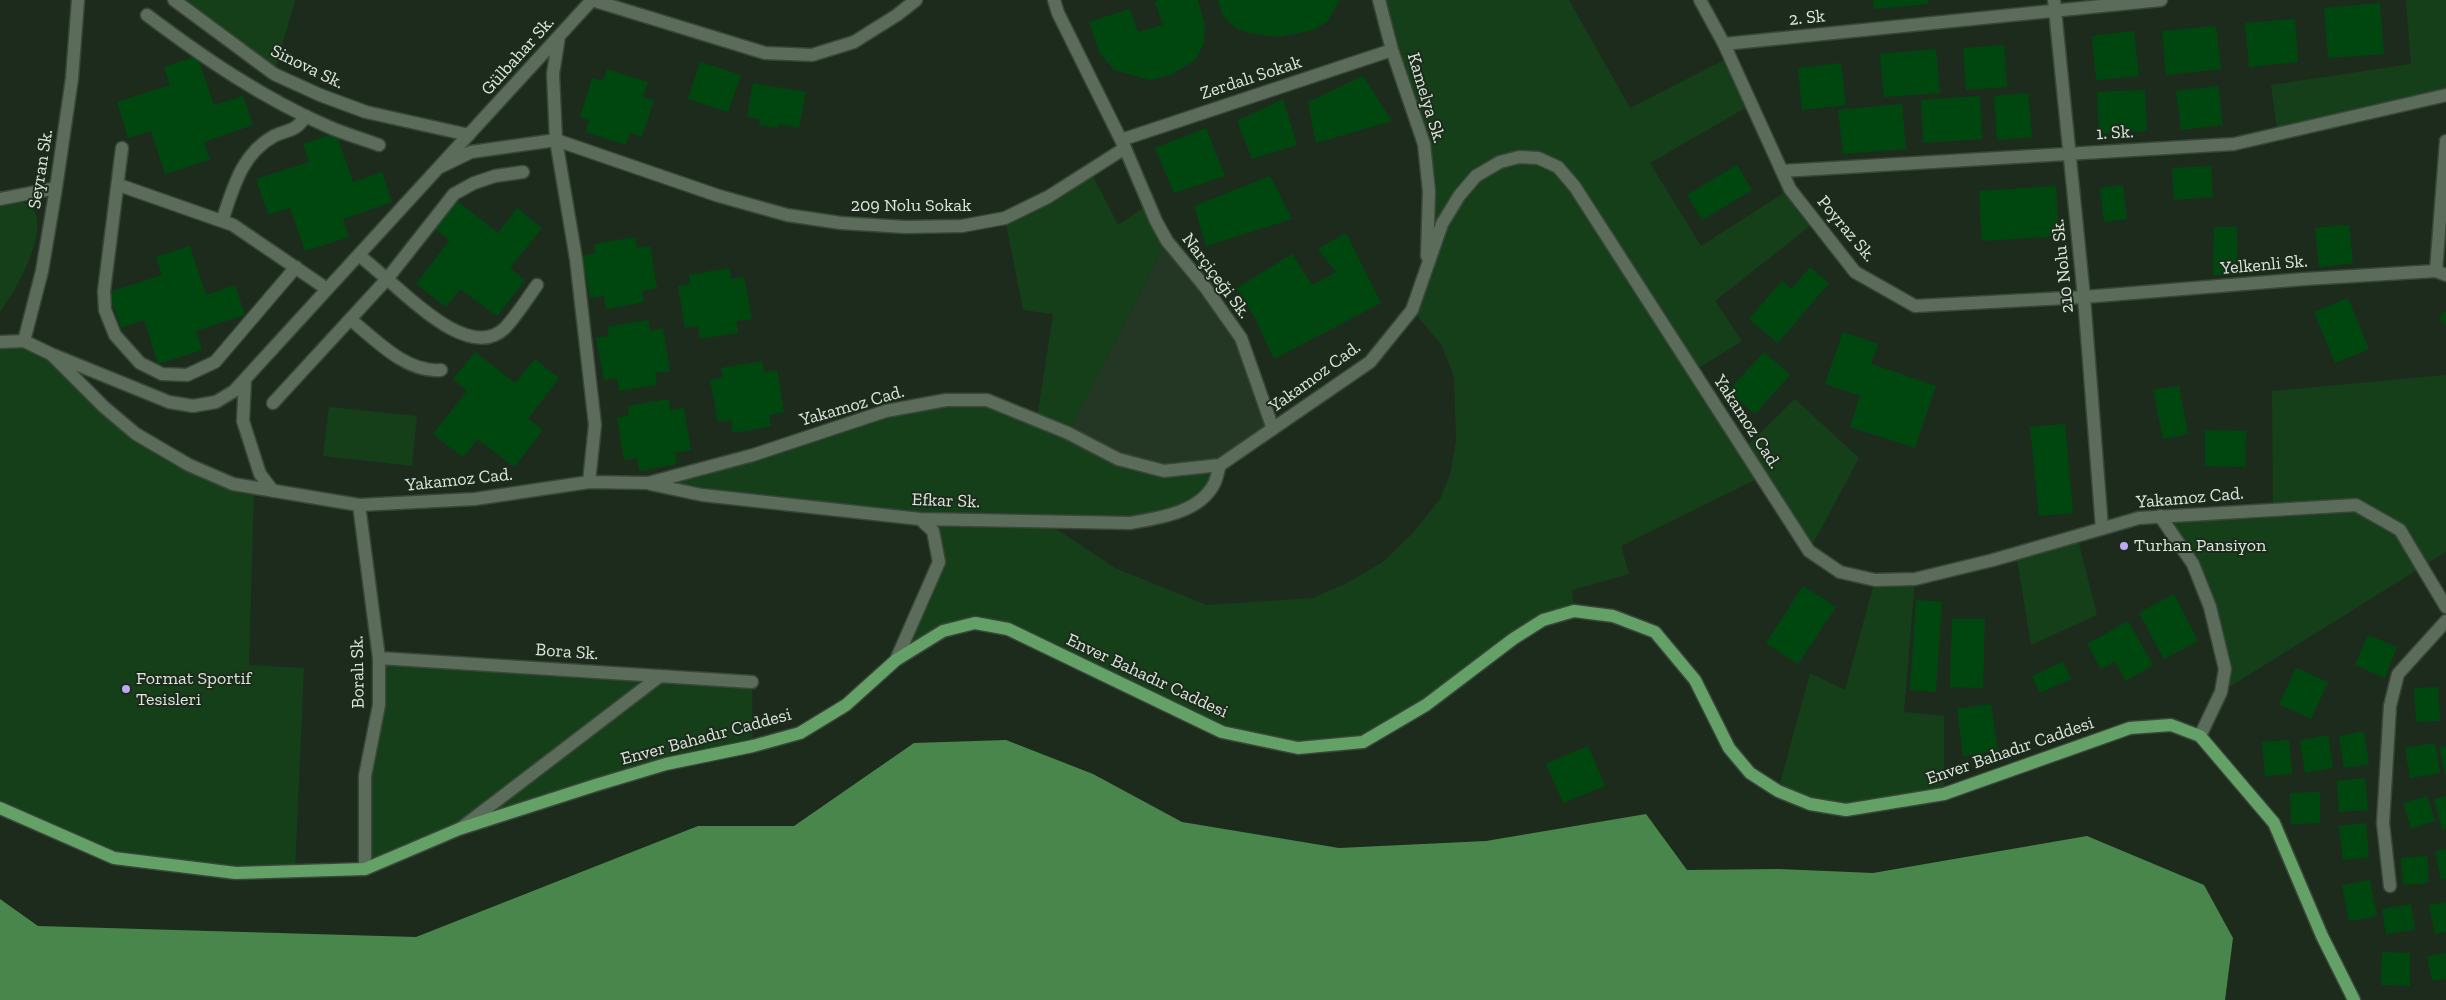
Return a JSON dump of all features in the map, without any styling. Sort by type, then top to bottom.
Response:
[{"type":"main road","name":"Enver Bahadır Caddesi","points":[[0,808],[114,858],[236,873],[365,870],[459,829],[666,764],[753,746],[800,733],[846,705],[896,660],[943,632],[975,623],[1008,629],[1222,732],[1298,748],[1363,742],[1426,705],[1513,639],[1543,620],[1574,611],[1613,616],[1654,632],[1695,680],[1729,748],[1750,772],[1778,791],[1810,804],[1846,810],[1944,794],[2130,728],[2171,725],[2200,736],[2274,823],[2322,936],[2354,1000]]},
{"type":"street","name":"Seyran Sk.","points":[[24,341],[42,271],[56,188],[72,78],[78,0]]},
{"type":"street","name":"Sinova Sk.","points":[[174,0],[274,74],[320,95],[366,112],[469,135]]},
{"type":"street","points":[[592,0],[765,52],[812,55],[854,42],[897,16],[916,0]]},
{"type":"street","name":"Gülbahar Sk.","points":[[24,341],[51,354],[169,402],[193,406],[216,402],[234,391],[592,0]]},
{"type":"street","points":[[1054,0],[1058,13],[1123,144]]},
{"type":"street","name":"Kamelya Sk.","points":[[1379,0],[1392,50],[1424,144],[1429,191],[1427,268]]},
{"type":"street","name":"Poyraz Sk.","points":[[1700,0],[1724,44],[1790,189],[1855,272],[1915,306],[2084,298]]},
{"type":"street","name":"2. Sk","points":[[1724,44],[2054,5],[2161,0]]},
{"type":"street","name":"210 Nolu Sk.","points":[[2054,5],[2084,298],[2102,528]]},
{"type":"street","points":[[147,16],[190,48],[254,88],[330,128],[379,145]]},
{"type":"street","points":[[559,36],[553,74],[556,140],[576,258],[595,425],[589,482]]},
{"type":"street","name":"Zerdalı Sokak","points":[[1123,144],[1392,50]]},
{"type":"street","name":"1. Sk.","points":[[1782,171],[2234,144],[2446,95]]},
{"type":"street","points":[[222,221],[241,167],[256,149],[274,136],[291,131],[299,126],[306,116]]},
{"type":"street","points":[[440,167],[471,152],[556,140]]},
{"type":"street","name":"209 Nolu Sokak","points":[[556,140],[719,196],[787,214],[841,223],[905,227],[962,226],[1005,218],[1048,197],[1123,144]]},
{"type":"street","points":[[2441,273],[2446,140]]},
{"type":"street","name":"Narçiçeği Sk.","points":[[1123,144],[1156,221],[1167,241],[1205,287],[1241,338],[1273,429]]},
{"type":"street","points":[[122,148],[119,185],[104,290],[105,310],[115,335],[140,362],[162,374],[187,375],[215,362],[296,267]]},
{"type":"street","name":"Yakamoz Cad.","points":[[51,354],[104,407],[136,434],[189,465],[233,484],[359,505],[475,499],[589,482],[648,483],[753,455],[886,410],[946,400],[987,400],[1068,433],[1118,459],[1164,471],[1220,465],[1370,362],[1412,310],[1442,224],[1459,196],[1476,176],[1500,162],[1519,157],[1538,158],[1558,167],[1575,187],[1809,551],[1840,572],[1875,580],[1915,578],[1993,560],[2139,518],[2356,504],[2400,530],[2446,607]]},
{"type":"street","points":[[273,403],[387,279],[454,194],[474,183],[495,176],[523,172]]},
{"type":"street","points":[[119,185],[233,225],[327,289]]},
{"type":"street","points":[[0,199],[56,188]]},
{"type":"street","points":[[358,255],[448,328],[470,337],[492,336],[504,328],[538,285]]},
{"type":"street","name":"Yelkenli Sk.","points":[[2084,298],[2305,279],[2441,273]]},
{"type":"street","points":[[350,319],[390,351],[414,367],[428,372],[442,370]]},
{"type":"street","points":[[0,342],[24,341]]},
{"type":"street","points":[[245,379],[243,422],[260,474],[274,491]]},
{"type":"street","name":"Efkar Sk.","points":[[648,483],[702,495],[920,519],[1130,523],[1163,517],[1196,504],[1213,485],[1220,465]]},
{"type":"street","name":"Boralı Sk.","points":[[359,505],[379,658],[379,705],[365,776],[365,870]]},
{"type":"street","points":[[2160,516],[2193,564],[2210,607],[2225,669],[2221,692],[2200,736]]},
{"type":"street","points":[[896,660],[939,562],[933,531],[920,519]]},
{"type":"street","points":[[2390,886],[2384,823],[2390,706],[2398,674],[2446,621]]},
{"type":"street","name":"Bora Sk.","points":[[379,658],[752,682]]},
{"type":"street","points":[[459,829],[660,676]]},
{"type":"shaded area","points":[[174,0],[295,0],[274,74]]},
{"type":"shaded area","points":[[1379,0],[1569,0],[1630,108],[1730,57],[1752,104],[1650,163],[1701,246],[1790,189],[1815,222],[1715,301],[1742,341],[1694,371],[1744,449],[1795,399],[1859,458],[1809,551],[1761,477],[1621,546],[1629,574],[1572,590],[1574,611],[1543,620],[1363,742],[1298,748],[1222,732],[1008,629],[975,623],[943,631],[896,660],[938,547],[920,519],[648,483],[886,411],[987,400],[1037,419],[1053,314],[1023,310],[1005,218],[1091,172],[1118,225],[1149,204],[1167,241],[1068,433],[1164,471],[1220,465],[1213,485],[1163,517],[1046,522],[1115,568],[1207,605],[1313,598],[1349,582],[1384,561],[1413,533],[1440,499],[1450,475],[1456,441],[1454,376],[1441,344],[1412,310],[1427,268],[1424,144]]},
{"type":"shaded area","points":[[2406,0],[2446,0],[2446,95],[2278,136],[2271,85],[2411,64]]},
{"type":"shaded area","points":[[0,200],[20,202],[30,206],[36,216],[37,228],[35,244],[22,276],[0,312]]},
{"type":"shaded area","points":[[1167,241],[1227,316],[1273,429],[1220,465],[1164,471],[1068,433]]},
{"type":"shaded area","points":[[24,341],[51,354],[136,434],[254,488],[249,665],[304,668],[295,871],[114,858],[0,808],[0,342]]},
{"type":"shaded area","points":[[2446,375],[2446,552],[2221,692],[2225,669],[2193,564],[2160,516],[2273,509],[2272,391]]},
{"type":"shaded area","points":[[329,407],[417,416],[412,466],[323,456]]},
{"type":"shaded area","points":[[2077,536],[2097,615],[2031,645],[2016,553]]},
{"type":"shaded area","points":[[1915,579],[1904,712],[1944,716],[1944,794],[1846,810],[1778,791],[1810,673],[1845,690],[1875,580]]},
{"type":"shaded area","points":[[379,658],[752,682],[753,746],[596,785],[365,869]]},
{"type":"shaded area","points":[[1006,740],[1093,774],[1182,822],[1339,848],[1486,841],[1646,814],[1687,870],[1779,869],[1873,873],[2087,836],[2204,885],[2233,938],[2225,1000],[0,1000],[0,899],[38,926],[416,937],[698,826],[794,826],[914,743]]},
{"type":"building","points":[[1159,0],[1198,0],[1205,25],[1204,43],[1196,59],[1171,75],[1150,80],[1114,70],[1099,52],[1089,22],[1130,9],[1138,32],[1163,25],[1155,2]]},
{"type":"building","points":[[1218,0],[1340,0],[1327,22],[1313,30],[1278,37],[1249,33],[1236,28],[1223,16]]},
{"type":"building","points":[[1873,0],[1928,0],[1928,4],[1874,9]]},
{"type":"building","points":[[2380,3],[2384,54],[2328,58],[2324,8]]},
{"type":"building","points":[[2295,19],[2298,62],[2249,67],[2245,23]]},
{"type":"building","points":[[2216,26],[2221,69],[2166,75],[2162,31]]},
{"type":"building","points":[[2134,31],[2139,76],[2096,80],[2092,36]]},
{"type":"building","points":[[2004,45],[2007,87],[1966,90],[1963,48]]},
{"type":"building","points":[[1936,49],[1940,93],[1884,97],[1880,54]]},
{"type":"building","points":[[197,56],[214,105],[243,96],[253,125],[204,142],[210,160],[165,174],[151,131],[128,138],[117,102],[170,85],[164,67]]},
{"type":"building","points":[[700,62],[741,75],[728,112],[688,99]]},
{"type":"building","points":[[1841,63],[1846,105],[1802,110],[1798,68]]},
{"type":"building","points":[[607,69],[648,82],[643,97],[654,100],[642,137],[630,133],[626,145],[585,132],[589,120],[580,117],[592,78],[603,81]]},
{"type":"building","points":[[1363,76],[1392,121],[1316,143],[1308,102]]},
{"type":"building","points":[[753,83],[806,92],[799,128],[779,124],[778,128],[759,125],[760,119],[747,116]]},
{"type":"building","points":[[2218,86],[2223,125],[2181,130],[2176,91]]},
{"type":"building","points":[[2145,90],[2147,131],[2099,134],[2097,92]]},
{"type":"building","points":[[2028,93],[2032,137],[1997,140],[1994,96]]},
{"type":"building","points":[[1980,96],[1982,139],[1923,143],[1921,100]]},
{"type":"building","points":[[1283,99],[1297,145],[1252,159],[1237,121]]},
{"type":"building","points":[[1902,104],[1906,149],[1843,154],[1838,110]]},
{"type":"building","points":[[1206,128],[1225,176],[1174,193],[1155,148]]},
{"type":"building","points":[[336,133],[353,182],[382,172],[392,202],[343,219],[349,237],[305,251],[290,208],[268,215],[256,179],[309,162],[303,144]]},
{"type":"building","points":[[1737,165],[1752,190],[1702,220],[1687,195]]},
{"type":"building","points":[[2211,166],[2213,197],[2174,200],[2172,168]]},
{"type":"building","points":[[1270,176],[1292,219],[1206,246],[1194,206]]},
{"type":"building","points":[[2123,185],[2127,219],[2104,222],[2100,188]]},
{"type":"building","points":[[2056,186],[2059,236],[1982,241],[1979,191]]},
{"type":"building","points":[[457,201],[498,233],[517,208],[542,228],[510,268],[525,280],[497,316],[460,289],[446,307],[416,284],[450,240],[435,229]]},
{"type":"building","points":[[2349,225],[2353,263],[2319,267],[2315,228]]},
{"type":"building","points":[[2214,227],[2237,227],[2237,275],[2213,275]]},
{"type":"building","points":[[1346,233],[1381,303],[1274,359],[1255,318],[1237,288],[1292,254],[1312,285],[1336,272],[1318,249]]},
{"type":"building","points":[[635,237],[637,248],[650,246],[657,288],[642,291],[644,302],[606,309],[604,296],[590,298],[583,256],[595,253],[594,244]]},
{"type":"building","points":[[190,246],[206,295],[235,285],[245,315],[196,331],[202,350],[158,364],[144,320],[121,328],[109,292],[162,275],[156,257]]},
{"type":"building","points":[[1810,267],[1829,283],[1778,343],[1749,319],[1782,281],[1791,289]]},
{"type":"building","points":[[729,268],[731,279],[744,277],[752,319],[736,321],[738,333],[700,339],[698,326],[685,328],[678,286],[690,284],[689,275]]},
{"type":"building","points":[[2348,298],[2369,349],[2335,363],[2314,312]]},
{"type":"building","points":[[2446,311],[2446,325],[2439,318]]},
{"type":"building","points":[[648,320],[650,331],[663,328],[670,371],[655,373],[657,385],[619,391],[617,378],[604,380],[596,338],[609,336],[607,327]]},
{"type":"building","points":[[1843,332],[1878,344],[1871,364],[1936,386],[1915,448],[1850,427],[1860,396],[1825,384]]},
{"type":"building","points":[[475,352],[515,383],[535,359],[559,378],[528,419],[543,430],[514,467],[478,439],[463,457],[433,434],[467,391],[453,379]]},
{"type":"building","points":[[1764,352],[1790,375],[1755,414],[1728,391]]},
{"type":"building","points":[[762,361],[764,372],[777,370],[784,412],[769,415],[771,426],[733,433],[731,420],[718,422],[710,380],[723,377],[721,368]]},
{"type":"building","points":[[2179,386],[2188,434],[2163,439],[2153,390]]},
{"type":"building","points":[[669,399],[670,410],[684,408],[691,450],[675,453],[677,464],[639,471],[637,458],[624,460],[617,418],[629,415],[628,406]]},
{"type":"building","points":[[2065,424],[2073,513],[2039,516],[2030,427]]},
{"type":"building","points":[[2205,430],[2246,431],[2245,467],[2205,466]]},
{"type":"building","points":[[1803,586],[1836,607],[1798,664],[1766,643]]},
{"type":"building","points":[[2174,594],[2198,641],[2164,659],[2139,613]]},
{"type":"building","points":[[1916,600],[1942,602],[1936,692],[1910,690]]},
{"type":"building","points":[[1952,619],[1985,619],[1983,688],[1950,687]]},
{"type":"building","points":[[2128,621],[2153,665],[2126,681],[2115,662],[2101,669],[2087,644]]},
{"type":"building","points":[[2368,635],[2397,647],[2385,678],[2355,665]]},
{"type":"building","points":[[2063,662],[2071,679],[2040,693],[2032,676]]},
{"type":"building","points":[[2296,668],[2328,682],[2311,719],[2279,704]]},
{"type":"building","points":[[2438,687],[2440,721],[2416,722],[2414,688]]},
{"type":"building","points":[[1991,704],[1998,751],[1963,756],[1957,709]]},
{"type":"building","points":[[2364,731],[2369,764],[2344,768],[2339,736]]},
{"type":"building","points":[[2328,735],[2333,768],[2305,773],[2300,740]]},
{"type":"building","points":[[2289,740],[2292,774],[2265,776],[2262,742]]},
{"type":"building","points":[[2435,743],[2440,773],[2410,778],[2405,748]]},
{"type":"building","points":[[1588,746],[1605,786],[1563,803],[1546,764]]},
{"type":"building","points":[[2446,746],[2446,774],[2445,774],[2439,748]]},
{"type":"building","points":[[2365,778],[2368,810],[2339,812],[2337,781]]},
{"type":"building","points":[[2320,792],[2320,823],[2291,824],[2290,793]]},
{"type":"building","points":[[2427,796],[2435,821],[2411,829],[2403,803]]},
{"type":"building","points":[[2446,796],[2446,829],[2442,830],[2434,799]]},
{"type":"building","points":[[2366,823],[2369,857],[2343,860],[2339,826]]},
{"type":"building","points":[[2446,849],[2446,879],[2441,880],[2435,851]]},
{"type":"building","points":[[2427,856],[2429,883],[2403,885],[2401,858]]},
{"type":"building","points":[[2370,880],[2377,916],[2349,921],[2342,885]]},
{"type":"building","points":[[2446,902],[2446,932],[2435,934],[2429,905]]},
{"type":"building","points":[[2411,904],[2415,930],[2386,934],[2382,909]]},
{"type":"building","points":[[2382,952],[2410,953],[2410,986],[2381,985]]},
{"type":"building","points":[[2446,953],[2446,979],[2432,981],[2427,956]]},
{"type":"place","name":"Turhan Pansiyon","points":[[2124,546]]},
{"type":"place","name":"Format Sportif Tesisleri","points":[[126,689]]}]
